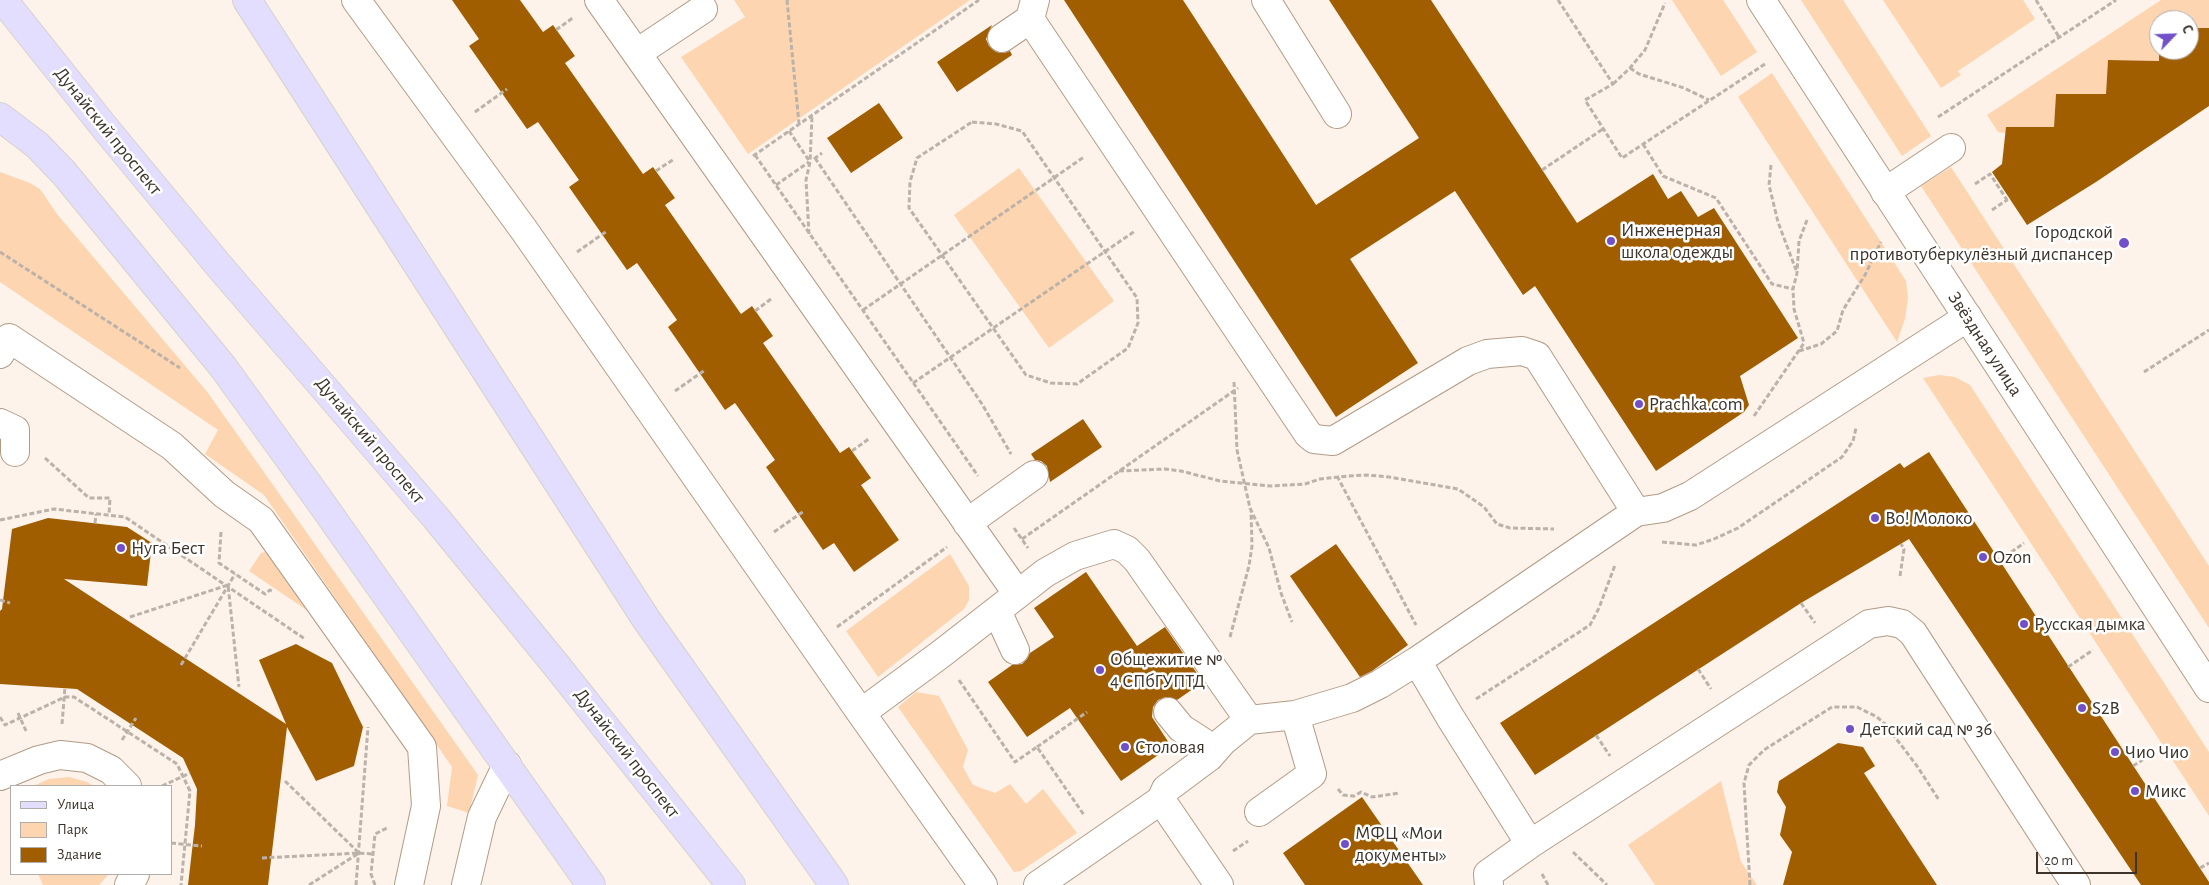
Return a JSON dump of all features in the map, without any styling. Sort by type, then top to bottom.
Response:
[{"type":"main road","name":"Дунайский проспект","points":[[3,0],[105,128],[220,267],[436,518],[731,885]]},
{"type":"main road","points":[[251,7],[646,619],[834,885]]},
{"type":"main road","points":[[0,118],[37,145],[64,173],[223,367],[591,885]]},
{"type":"street","points":[[356,0],[524,230],[861,714],[983,885]]},
{"type":"street","points":[[1266,0],[1337,114]]},
{"type":"street","name":"Звёздная улица","points":[[1760,0],[2209,688]]},
{"type":"street","points":[[589,6],[636,53],[1017,593]]},
{"type":"street","points":[[636,53],[703,9]]},
{"type":"street","points":[[1002,38],[1032,10],[1265,369],[1308,434],[1314,439],[1333,441],[1468,361],[1487,354],[1522,351],[1537,356],[1636,512]]},
{"type":"street","points":[[1891,201],[1951,148]]},
{"type":"street","points":[[1038,885],[1161,800],[1166,789],[1249,720],[1295,715],[1352,698],[1380,684],[1636,512],[1663,508],[1690,496],[1968,317]]},
{"type":"street","points":[[0,354],[9,338],[172,446],[224,494],[261,520],[422,747],[426,806],[409,885]]},
{"type":"street","points":[[970,526],[996,502],[1030,478]]},
{"type":"street","points":[[861,714],[1045,573],[1075,556],[1114,544],[1127,550],[1137,560],[1249,720]]},
{"type":"street","points":[[997,611],[1015,650]]},
{"type":"street","points":[[1489,885],[1488,874],[1540,838],[1870,624],[1888,621],[1902,624],[1913,633],[2076,885]]},
{"type":"street","points":[[1424,656],[1450,717],[1540,838]]},
{"type":"street","points":[[1168,712],[1181,728],[1215,750]]},
{"type":"street","points":[[1259,812],[1312,774],[1295,715]]},
{"type":"street","points":[[0,776],[39,760],[60,755],[87,758],[111,770],[125,785]]},
{"type":"street","points":[[466,885],[482,817],[506,765]]},
{"type":"street","points":[[1161,800],[1219,885]]},
{"type":"path","points":[[787,0],[799,124]]},
{"type":"path","points":[[723,176],[979,0]]},
{"type":"path","points":[[1558,0],[1613,84]]},
{"type":"path","points":[[2036,0],[2060,37]]},
{"type":"path","points":[[1934,120],[2116,0]]},
{"type":"path","points":[[1665,3],[1645,50],[1613,84],[1585,100],[1622,158],[1791,48]]},
{"type":"path","points":[[556,30],[589,6]]},
{"type":"path","points":[[1630,68],[1639,74],[1684,88],[1709,100]]},
{"type":"path","points":[[472,114],[507,89]]},
{"type":"path","points":[[810,234],[806,180],[810,162],[812,115]]},
{"type":"path","points":[[972,122],[996,124],[1022,131],[1054,177],[1137,298],[1138,323],[1128,348],[1078,384],[1051,383],[1026,375],[909,208],[910,182],[917,158],[972,122]]},
{"type":"path","points":[[1542,170],[1603,128]]},
{"type":"path","points":[[789,132],[810,162]]},
{"type":"path","points":[[1643,144],[1663,176],[1716,198],[1772,284],[1793,288]]},
{"type":"path","points":[[776,185],[822,153]]},
{"type":"path","points":[[863,310],[1087,154]]},
{"type":"path","points":[[656,171],[679,155]]},
{"type":"path","points":[[755,155],[1045,573]]},
{"type":"path","points":[[815,158],[1030,478]]},
{"type":"path","points":[[1771,165],[1769,185],[1773,204],[1797,273]]},
{"type":"path","points":[[1975,184],[1990,174],[2008,199],[1992,210]]},
{"type":"path","points":[[1799,351],[1820,344],[1837,331],[1843,310],[1865,275],[1891,201]]},
{"type":"path","points":[[1752,418],[1804,343],[1794,309],[1793,288],[1797,273],[1799,241],[1807,220]]},
{"type":"path","points":[[913,383],[1138,229]]},
{"type":"path","points":[[572,256],[607,231]]},
{"type":"path","points":[[0,252],[181,368]]},
{"type":"path","points":[[755,311],[777,295]]},
{"type":"path","points":[[2144,372],[2209,330]]},
{"type":"path","points":[[1022,539],[1265,369]]},
{"type":"path","points":[[670,395],[705,370]]},
{"type":"path","points":[[1215,672],[1231,634],[1249,566],[1252,546],[1250,508],[1237,450],[1234,380]]},
{"type":"path","points":[[1657,542],[1696,545],[1714,539],[1738,528],[1829,468],[1842,457],[1853,441],[1860,414],[1861,387]]},
{"type":"path","points":[[10,435],[88,498],[110,498],[110,515]]},
{"type":"path","points":[[852,451],[874,435]]},
{"type":"path","points":[[1323,441],[1327,457],[1424,656]]},
{"type":"path","points":[[1119,471],[1165,469],[1220,481],[1271,486],[1367,475],[1458,489],[1484,507],[1497,524],[1510,528],[1583,529],[1601,535]]},
{"type":"path","points":[[1250,508],[1269,548],[1281,593],[1292,622]]},
{"type":"path","points":[[0,520],[54,509],[125,517],[310,642]]},
{"type":"path","points":[[769,536],[804,511]]},
{"type":"path","points":[[95,523],[96,514]]},
{"type":"path","points":[[835,629],[970,526]]},
{"type":"path","points":[[1999,561],[2024,543]]},
{"type":"path","points":[[1900,576],[1904,549],[1901,544]]},
{"type":"path","points":[[1450,717],[1590,625],[1599,608],[1616,562]]},
{"type":"path","points":[[219,563],[251,584]]},
{"type":"path","points":[[181,665],[235,574]]},
{"type":"path","points":[[130,617],[228,585]]},
{"type":"path","points":[[228,585],[239,687]]},
{"type":"path","points":[[0,600],[10,604]]},
{"type":"path","points":[[1801,603],[1819,629]]},
{"type":"path","points":[[2068,667],[2093,650]]},
{"type":"path","points":[[941,654],[1015,762],[1087,712]]},
{"type":"path","points":[[1698,669],[1716,695]]},
{"type":"path","points":[[60,755],[65,687]]},
{"type":"path","points":[[1750,885],[1744,783],[1749,765],[1764,750],[1832,707],[1857,708],[1877,717],[1886,724],[1939,800]]},
{"type":"path","points":[[18,713],[28,736]]},
{"type":"path","points":[[118,746],[136,718]]},
{"type":"path","points":[[356,885],[368,728],[364,719]]},
{"type":"path","points":[[1596,735],[1614,762]]},
{"type":"path","points":[[1037,747],[1102,840]]},
{"type":"path","points":[[2133,766],[2158,750]]},
{"type":"path","points":[[164,785],[190,773]]},
{"type":"path","points":[[1312,774],[1327,774],[1343,795],[1354,796],[1361,792],[1372,797],[1400,793]]},
{"type":"path","points":[[285,781],[359,853]]},
{"type":"path","points":[[375,834],[371,874],[375,885]]},
{"type":"path","points":[[1540,838],[1601,877],[1607,885]]},
{"type":"path","points":[[172,843],[202,846]]},
{"type":"path","points":[[309,885],[359,853]]},
{"type":"path","points":[[262,858],[359,853],[373,854]]},
{"type":"path","points":[[2200,868],[2209,863]]},
{"type":"green space","points":[[734,0],[970,0],[748,154],[681,57],[745,17]]},
{"type":"green space","points":[[1672,0],[1723,0],[1757,52],[1721,76]]},
{"type":"green space","points":[[1801,0],[1843,0],[1931,136],[1902,156]]},
{"type":"green space","points":[[1883,0],[2023,0],[2035,19],[1958,71],[1961,75],[1941,88]]},
{"type":"green space","points":[[2161,0],[2209,0],[2209,28],[2199,28],[2199,10],[2149,10],[2149,60],[2159,61],[2108,60],[2106,94],[2056,94],[2054,127],[2007,127],[2005,133],[1998,132],[1987,115]]},
{"type":"green space","points":[[1772,73],[1906,281],[1908,298],[1905,319],[1897,342],[1738,97]]},
{"type":"green space","points":[[1951,167],[2209,566],[2209,628],[1921,186]]},
{"type":"green space","points":[[1019,168],[1114,301],[1049,348],[954,215]]},
{"type":"green space","points":[[0,172],[30,183],[40,189],[57,214],[208,393],[478,775],[469,813],[447,806],[452,767],[264,495],[205,454],[218,430],[0,282]]},
{"type":"green space","points":[[1939,375],[1955,377],[1970,385],[2209,752],[2209,816],[1923,378]]},
{"type":"green space","points":[[261,553],[268,553],[308,611],[249,571]]},
{"type":"green space","points":[[950,554],[969,586],[969,600],[964,609],[878,677],[846,631]]},
{"type":"green space","points":[[916,692],[939,696],[968,750],[963,767],[973,785],[995,793],[1010,784],[1026,804],[1043,789],[1077,833],[1021,871],[1014,872],[898,707]]},
{"type":"green space","points":[[69,777],[92,785],[35,785],[49,779]]},
{"type":"green space","points":[[1721,781],[1741,862],[1757,885],[1655,885],[1628,845]]},
{"type":"green space","points":[[38,875],[108,875],[99,885],[43,885]]},
{"type":"building","points":[[452,0],[520,0],[543,32],[553,25],[575,56],[565,63],[643,174],[653,167],[675,198],[665,205],[741,314],[752,306],[773,336],[763,343],[840,453],[849,447],[871,478],[861,485],[899,540],[854,572],[834,543],[823,550],[766,467],[775,460],[735,403],[725,410],[668,327],[677,320],[637,263],[627,270],[569,187],[579,180],[538,122],[527,129],[469,46],[479,39]]},
{"type":"building","name":"Инженерная школа одежды","points":[[1064,0],[1183,0],[1316,205],[1419,138],[1329,0],[1431,0],[1577,223],[1653,174],[1668,199],[1681,191],[1698,217],[1714,208],[1798,338],[1740,376],[1749,405],[1744,412],[1656,471],[1535,286],[1523,295],[1455,191],[1350,259],[1418,363],[1336,417]]},
{"type":"building","points":[[992,25],[986,39],[989,46],[996,52],[1004,53],[1010,51],[1012,55],[957,92],[937,62]]},
{"type":"building","points":[[2199,28],[2209,28],[2209,106],[2096,182],[2027,225],[1992,172],[2002,164],[2006,127],[2054,127],[2056,94],[2106,94],[2108,60],[2199,60]]},
{"type":"building","points":[[879,103],[903,138],[851,173],[827,138]]},
{"type":"building","points":[[1083,419],[1102,447],[1050,482],[1047,466],[1041,461],[1035,460],[1031,454]]},
{"type":"building","points":[[1929,452],[2209,882],[2209,885],[2141,885],[1909,539],[1801,603],[1535,775],[1500,723],[1900,463],[1904,468]]},
{"type":"building","points":[[48,518],[127,527],[152,543],[147,586],[64,579],[286,724],[259,660],[296,644],[332,663],[363,727],[354,766],[316,781],[287,727],[268,885],[188,885],[197,789],[183,758],[77,689],[0,684],[0,611],[2,609],[12,529]]},
{"type":"building","points":[[1336,544],[1408,645],[1372,671],[1360,677],[1290,576]]},
{"type":"building","name":"Общежитие № 4 СПбГУПТД","points":[[1086,572],[1137,646],[1165,627],[1203,682],[1177,700],[1166,697],[1158,700],[1153,707],[1152,717],[1171,746],[1121,781],[1070,708],[1027,737],[988,682],[1012,665],[1022,664],[1030,653],[1054,637],[1034,608]]},
{"type":"building","points":[[1838,743],[1863,747],[1875,766],[1864,773],[1937,885],[1783,885],[1792,852],[1780,835],[1786,807],[1777,792],[1779,781]]},
{"type":"building","name":"МФЦ «Мои документы»","points":[[1362,797],[1423,885],[1305,885],[1283,853]]},
{"type":"place","name":"Инженерная школа одежды","points":[[1611,241]]},
{"type":"place","name":"Городской противотуберкулёзный диспансер","points":[[2124,243]]},
{"type":"place","name":"Prachka.com","points":[[1639,404]]},
{"type":"place","name":"Во! Молоко","points":[[1875,518]]},
{"type":"place","name":"Нуга Бест","points":[[121,548]]},
{"type":"place","name":"Ozon","points":[[1983,557]]},
{"type":"place","name":"Русская дымка","points":[[2024,624]]},
{"type":"place","name":"Общежитие № 4 СПбГУПТД","points":[[1100,670]]},
{"type":"place","name":"S2B","points":[[2082,708]]},
{"type":"place","name":"Детский сад № 36","points":[[1850,729]]},
{"type":"place","name":"Столовая","points":[[1125,747]]},
{"type":"place","name":"Чио Чио","points":[[2115,752]]},
{"type":"place","name":"Микс","points":[[2135,791]]},
{"type":"place","name":"МФЦ «Мои документы»","points":[[1345,844]]}]
